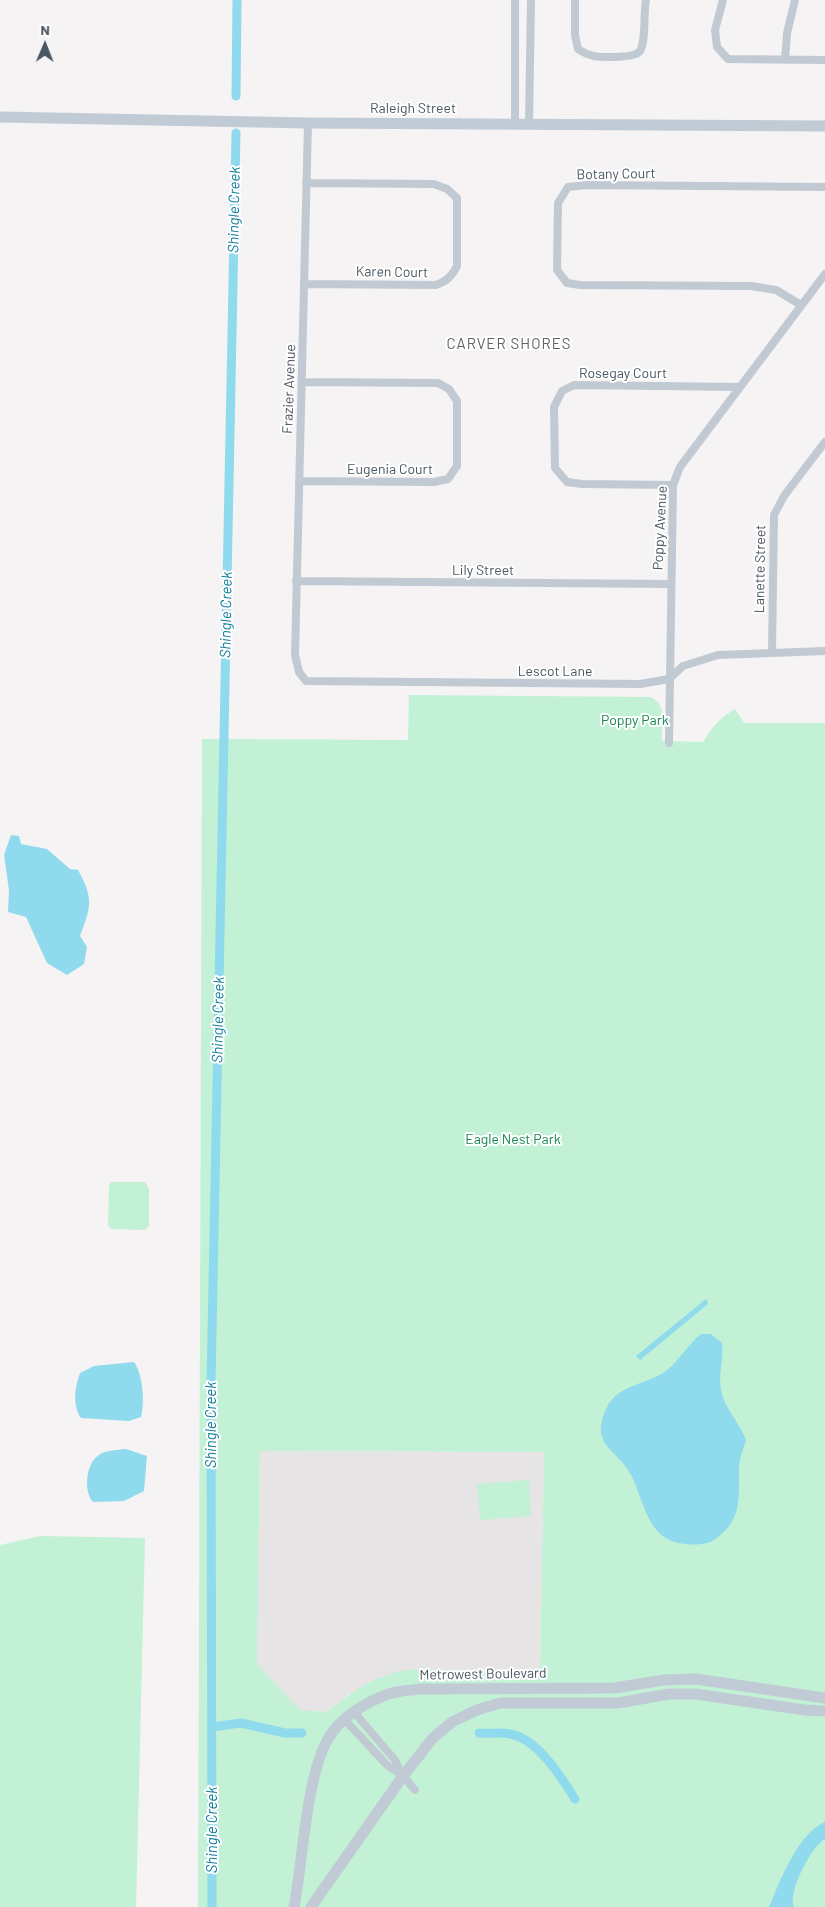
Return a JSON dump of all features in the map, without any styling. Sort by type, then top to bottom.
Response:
[{"type":"street","points":[[515,0],[515,123]]},
{"type":"street","points":[[529,123],[531,0]]},
{"type":"street","points":[[575,0],[575,35],[578,49],[588,56],[629,56],[638,53],[643,46],[646,0]]},
{"type":"street","points":[[723,0],[716,30],[717,47],[728,59],[825,60]]},
{"type":"street","points":[[786,60],[787,34],[795,0]]},
{"type":"street","name":"Raleigh Street","points":[[0,117],[308,123],[825,126]]},
{"type":"street","name":"Frazier Avenue","points":[[295,655],[308,123]]},
{"type":"street","name":"Karen Court","points":[[304,284],[436,285],[445,282],[453,274],[457,266],[458,198],[447,189],[434,184],[306,183]]},
{"type":"street","name":"Botany Court","points":[[802,305],[776,290],[751,286],[580,285],[567,282],[557,270],[558,204],[568,187],[587,185],[825,187]]},
{"type":"street","name":"Poppy Avenue","points":[[669,743],[673,485],[680,467],[825,274]]},
{"type":"street","name":"Eugenia Court","points":[[299,481],[434,482],[448,479],[457,466],[457,401],[449,389],[438,383],[302,382]]},
{"type":"street","name":"Rosegay Court","points":[[673,485],[582,484],[568,482],[555,468],[554,407],[562,391],[574,385],[739,387]]},
{"type":"street","name":"Lanette Street","points":[[772,652],[774,515],[784,496],[825,442]]},
{"type":"street","name":"Lily Street","points":[[296,581],[670,584]]},
{"type":"street","name":"Lescot Lane","points":[[295,655],[298,672],[306,681],[640,684],[670,679],[683,666],[700,659],[718,655],[825,652]]},
{"type":"street","name":"Metrowest Boulevard","points":[[294,1907],[310,1806],[321,1756],[328,1738],[354,1712],[372,1701],[393,1692],[422,1689],[614,1688],[664,1680],[696,1679],[825,1698]]},
{"type":"street","points":[[513,1688],[514,1702]]},
{"type":"street","points":[[777,1706],[781,1692]]},
{"type":"street","name":"Metrowest Boulevard","points":[[312,1907],[402,1776],[433,1738],[452,1722],[492,1705],[514,1702],[584,1704],[618,1702],[668,1694],[695,1694],[825,1711]]},
{"type":"street","points":[[354,1712],[395,1760],[402,1776]]},
{"type":"street","points":[[345,1720],[387,1765],[402,1776],[415,1790]]},
{"type":"shaded area","points":[[260,1451],[544,1452],[540,1669],[504,1671],[426,1670],[349,1694],[327,1712],[300,1711],[257,1664]]},
{"type":"green space","name":"Eagle Nest Park","points":[[409,695],[650,697],[656,700],[661,710],[663,721],[662,741],[703,742],[717,723],[735,709],[744,723],[825,723],[825,1907],[198,1907],[202,739],[408,740]],"holes":[[[260,1451],[544,1452],[540,1668],[397,1672],[360,1688],[327,1712],[300,1710],[257,1664]]]},
{"type":"green space","points":[[111,1182],[145,1182],[149,1189],[149,1226],[145,1230],[111,1229],[108,1225],[109,1186]]},
{"type":"green space","points":[[529,1480],[531,1516],[480,1520],[477,1484]]},
{"type":"green space","points":[[40,1536],[145,1538],[136,1907],[0,1907],[0,1545]]},
{"type":"water","points":[[11,835],[19,836],[21,844],[47,849],[70,869],[78,870],[87,888],[89,903],[87,918],[80,936],[87,947],[84,964],[67,975],[47,963],[26,917],[8,912],[9,890],[4,855]]},
{"type":"water","points":[[706,1299],[708,1304],[640,1360],[636,1356]]},
{"type":"water","points":[[701,1334],[711,1334],[722,1343],[721,1390],[725,1403],[746,1440],[739,1465],[739,1493],[734,1518],[723,1533],[711,1542],[689,1544],[672,1541],[662,1536],[655,1528],[644,1508],[631,1475],[607,1446],[601,1430],[602,1420],[612,1399],[626,1389],[660,1375],[667,1370]]},
{"type":"water","points":[[134,1362],[142,1389],[143,1404],[141,1417],[129,1421],[81,1418],[75,1402],[80,1373],[94,1366]]},
{"type":"water","points":[[126,1449],[147,1456],[144,1491],[124,1501],[93,1502],[87,1484],[91,1464],[102,1453]]},
{"type":"water","points":[[825,1822],[825,1839],[819,1843],[807,1860],[794,1892],[794,1907],[769,1907],[784,1872],[798,1847],[806,1836]]},
{"type":"waterway","name":"Shingle Creek","points":[[236,96],[237,0]]},
{"type":"waterway","name":"Shingle Creek","points":[[212,1907],[211,1384],[236,133]]},
{"type":"waterway","points":[[212,1727],[241,1723],[285,1733],[302,1733]]},
{"type":"waterway","points":[[479,1733],[510,1734],[530,1743],[548,1760],[575,1799]]},
{"type":"district","name":"CARVER SHORES","points":[[509,344]]},
{"type":"park label","name":"Poppy Park","points":[[635,720]]}]
